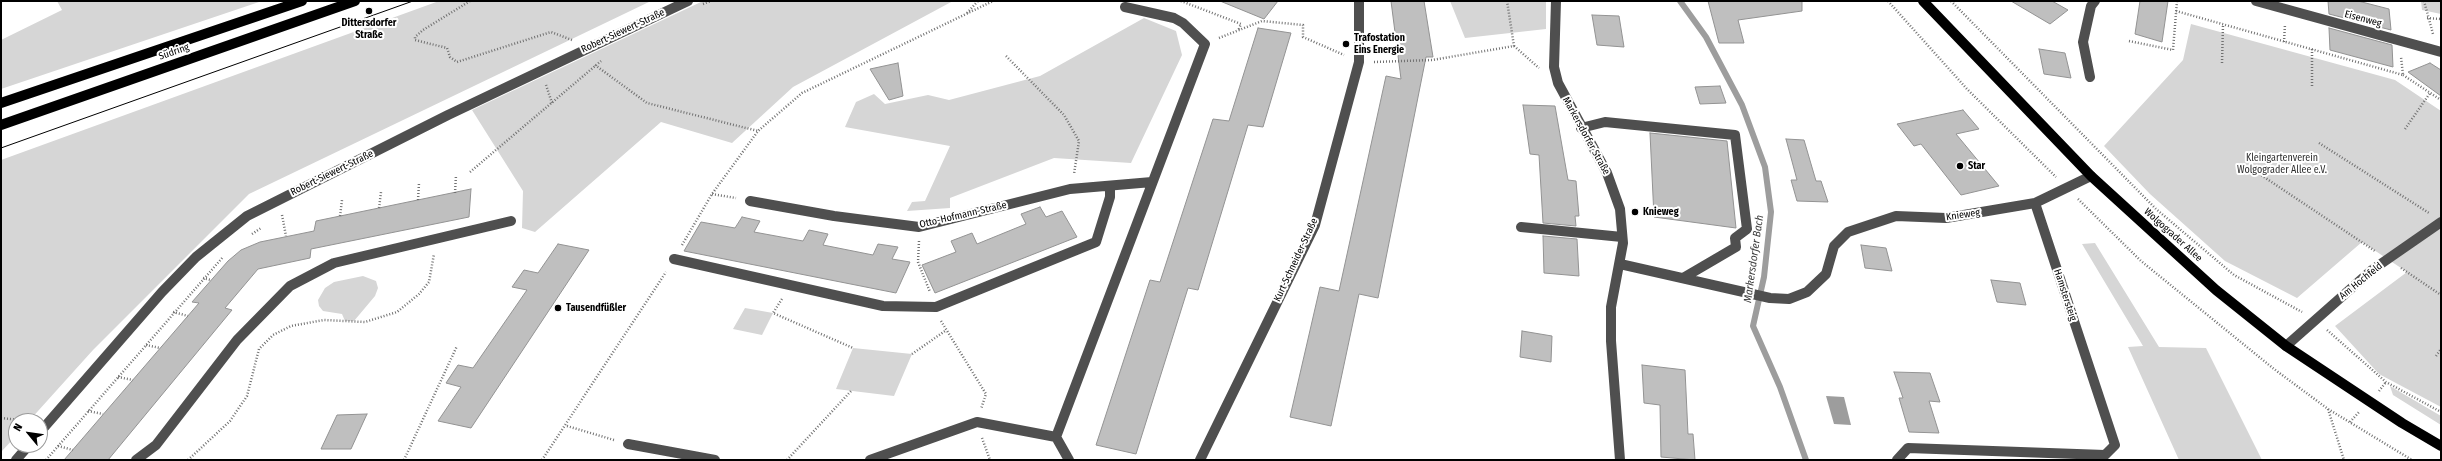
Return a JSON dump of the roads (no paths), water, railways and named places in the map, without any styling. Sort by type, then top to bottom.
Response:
[{"type":"main road","name":"Südring","points":[[1,103],[302,1]]},
{"type":"main road","name":"Südring","points":[[1,124],[355,1]]},
{"type":"main road","name":"Wolgograder Allee","points":[[1923,1],[2091,176],[2216,290],[2286,346],[2402,423],[2441,446]]},
{"type":"street","name":"Robert-Siewert-Straße","points":[[48,423],[172,282],[196,257],[247,216],[586,49],[688,1]]},
{"type":"street","name":"Kurt-Schneider-Straße","points":[[1200,460],[1315,225],[1359,62],[1359,1]]},
{"type":"street","name":"Markersdorfer Straße","points":[[1556,1],[1554,67],[1558,84],[1607,173],[1620,209],[1622,237],[1620,264],[1611,307],[1611,341],[1620,460]]},
{"type":"street","points":[[2090,77],[2083,42],[2091,6],[2095,1]]},
{"type":"street","name":"Eisenweg","points":[[2256,1],[2440,52]]},
{"type":"street","points":[[1066,459],[1056,437],[1205,44],[1183,23],[1174,18],[1125,7]]},
{"type":"street","points":[[1581,128],[1605,122],[1736,135],[1747,229],[1735,238],[1736,247],[1683,278]]},
{"type":"street","points":[[2035,203],[2091,176]]},
{"type":"street","name":"Otto-Hofmann-Straße","points":[[750,201],[834,216],[919,227],[1070,189],[1152,182]]},
{"type":"street","points":[[674,259],[883,306],[936,307],[1096,242],[1110,197],[1110,186]]},
{"type":"street","name":"Knieweg","points":[[1620,264],[1770,298],[1789,298],[1807,292],[1826,274],[1834,246],[1848,232],[1896,216],[1946,218],[2035,203]]},
{"type":"street","name":"Hamstersteig","points":[[1897,460],[1908,448],[2105,455],[2115,445],[2035,203]]},
{"type":"street","name":"Am Hochfeld","points":[[2286,346],[2372,270],[2438,220]]},
{"type":"street","points":[[136,460],[156,446],[237,340],[290,286],[334,263],[511,221]]},
{"type":"street","points":[[1521,227],[1622,237]]},
{"type":"street","points":[[870,460],[977,422],[1056,437]]},
{"type":"street","points":[[628,444],[715,460]]},
{"type":"waterway","name":"Markersdorfer Bach","points":[[1680,1],[1706,37],[1742,105],[1765,167],[1771,212],[1764,277],[1753,326],[1780,387],[1806,460]]},
{"type":"tram line","points":[[1,148],[413,1]]},
{"type":"place","name":"Dittersdorfer Straße","points":[[369,11]]},
{"type":"place","name":"Trafostation Eins Energie","points":[[1346,44]]},
{"type":"place","name":"Star","points":[[1960,166]]},
{"type":"place","name":"Knieweg","points":[[1635,212]]},
{"type":"place","name":"Tausendfüßler","points":[[558,308]]},
{"type":"park label","name":"Kleingartenverein Wolgograder Allee e.V.","points":[[2282,164]]}]
